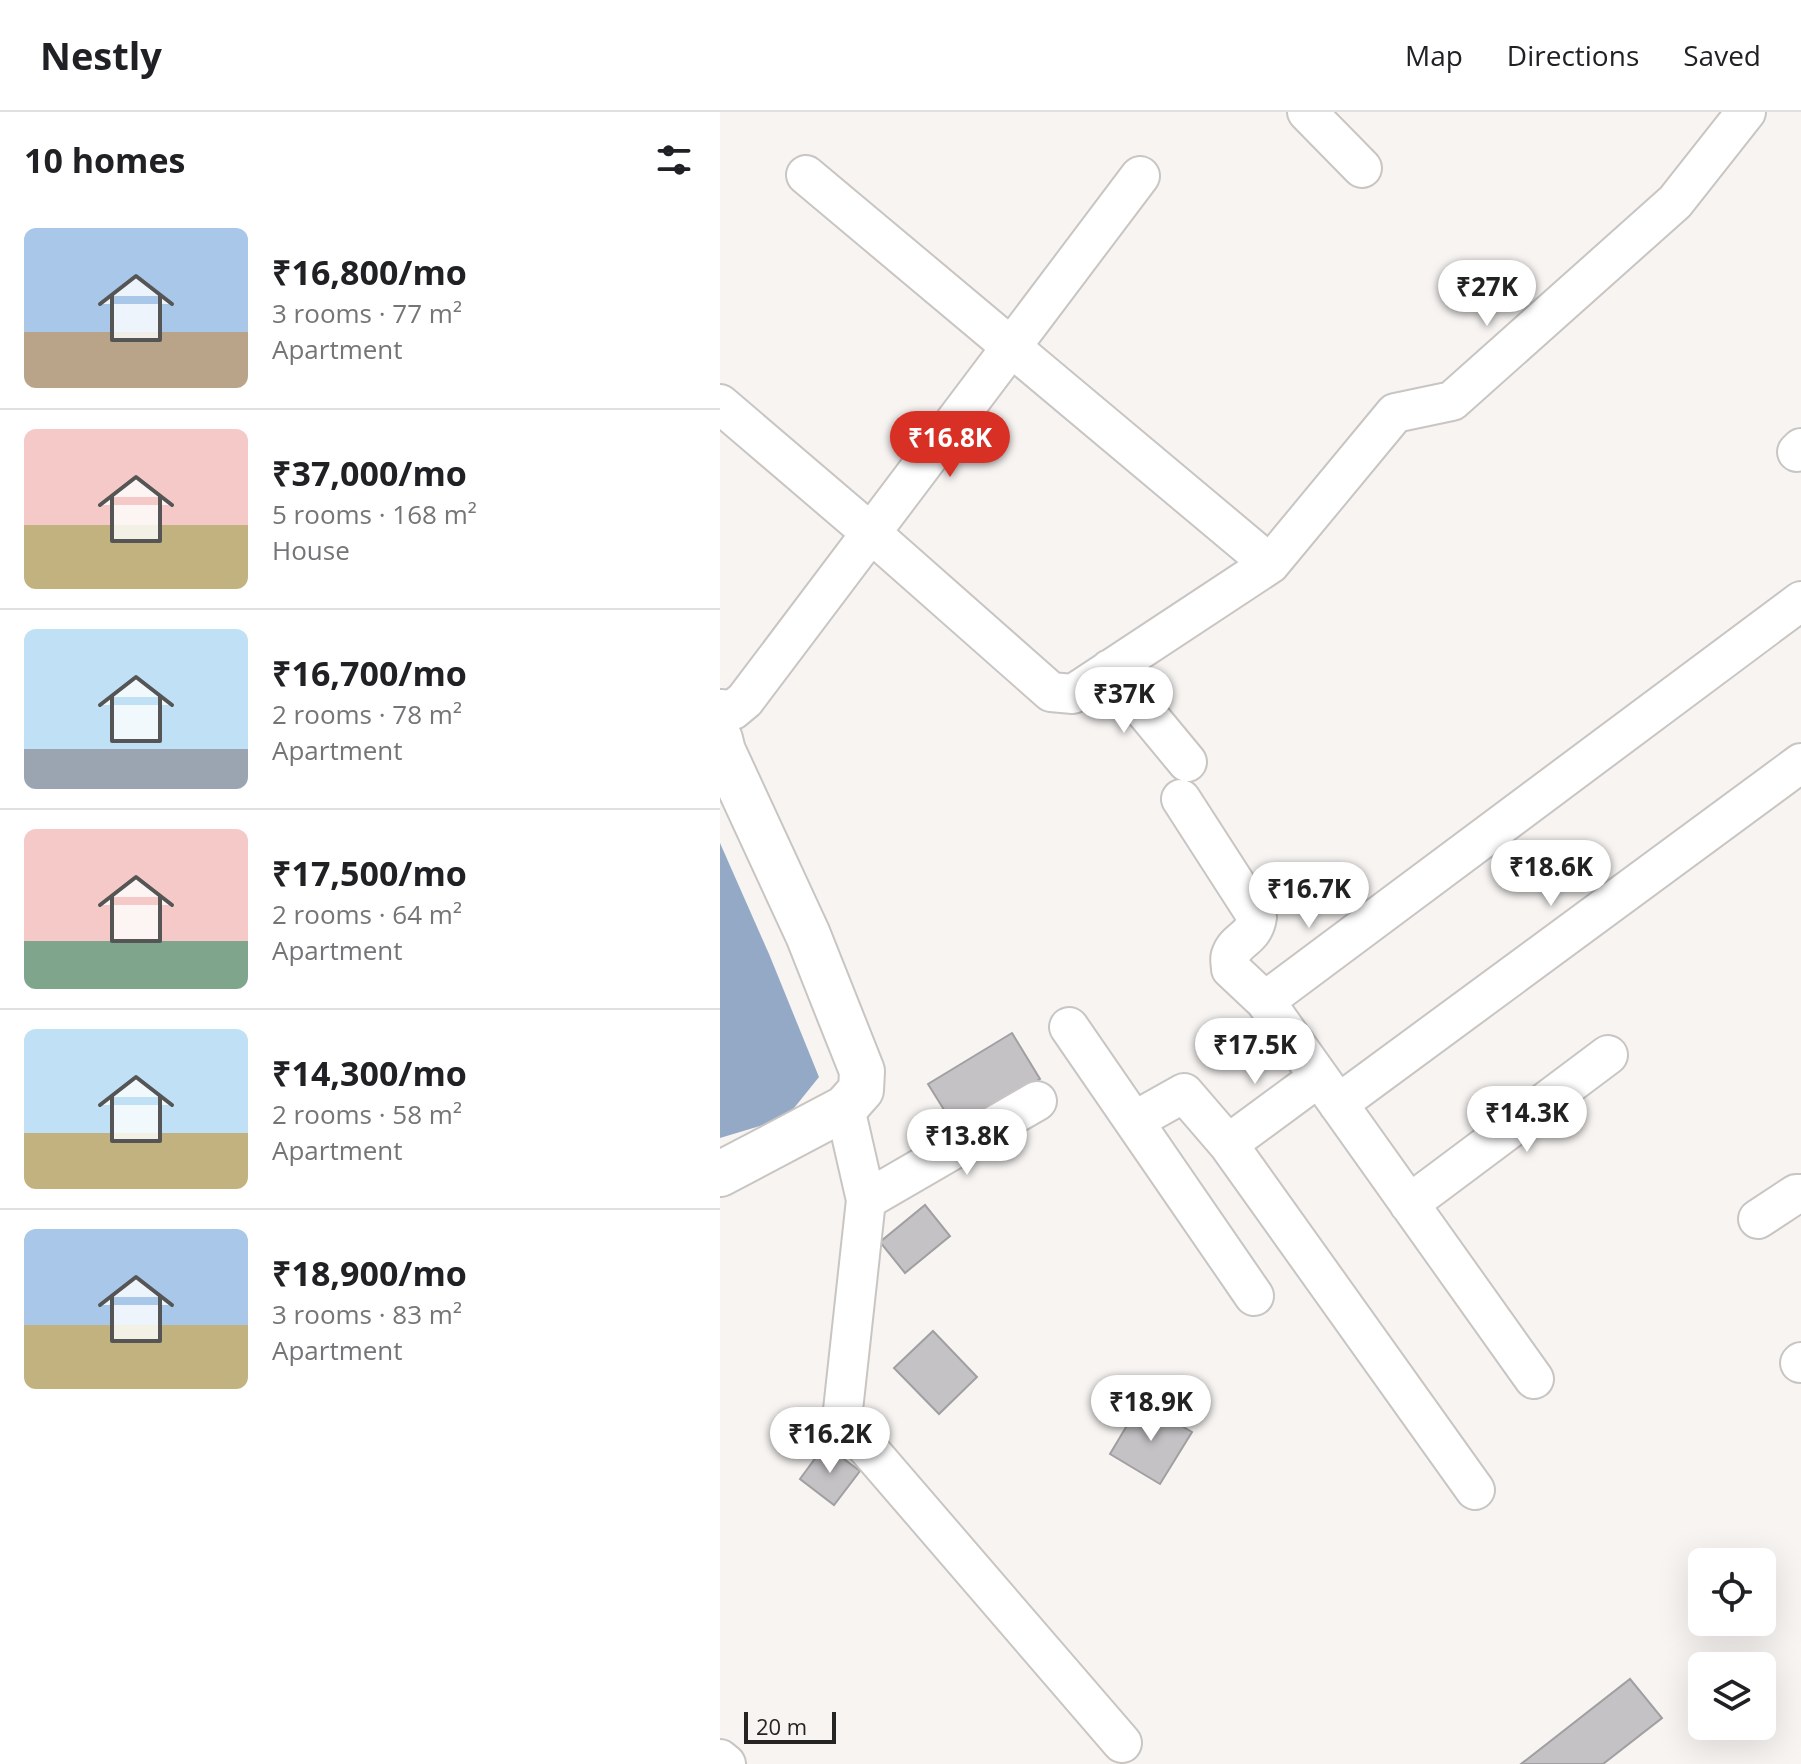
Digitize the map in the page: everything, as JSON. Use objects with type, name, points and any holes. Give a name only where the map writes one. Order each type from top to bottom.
[{"type":"street","points":[[1307,112],[1362,168]]},
{"type":"street","points":[[720,404],[1051,692],[1073,694],[1270,564],[1395,413],[1452,401],[1675,202],[1746,112]]},
{"type":"street","points":[[806,175],[1270,564]]},
{"type":"street","points":[[720,709],[733,710],[745,700],[1140,176]]},
{"type":"street","points":[[1265,1001],[1800,604]]},
{"type":"street","points":[[1110,669],[1187,762]]},
{"type":"street","points":[[720,739],[808,935],[862,1071],[861,1090],[845,1108],[720,1174]]},
{"type":"street","points":[[1228,1144],[1328,1090],[1801,763]]},
{"type":"street","points":[[1181,799],[1257,917],[1256,928],[1231,955],[1231,969],[1265,1001],[1534,1379]]},
{"type":"street","points":[[1069,1027],[1254,1296]]},
{"type":"street","points":[[1409,1204],[1608,1055]]},
{"type":"street","points":[[1134,1121],[1184,1093],[1228,1144],[1475,1490]]},
{"type":"street","points":[[866,1200],[1037,1101]]},
{"type":"street","points":[[845,1108],[866,1200],[843,1410],[847,1424],[1122,1743]]},
{"type":"street","points":[[1758,1219],[1796,1194],[1801,1194]]},
{"type":"street","points":[[720,1759],[726,1764]]},
{"type":"water","points":[[720,843],[819,1077],[786,1118],[720,1138]]},
{"type":"building","points":[[1012,1033],[1040,1079],[956,1129],[928,1084]]},
{"type":"building","points":[[925,1205],[950,1236],[905,1273],[880,1242]]},
{"type":"building","points":[[933,1331],[977,1377],[939,1414],[894,1368]]},
{"type":"building","points":[[1141,1402],[1192,1432],[1160,1484],[1110,1454]]},
{"type":"building","points":[[825,1445],[860,1471],[834,1505],[800,1479]]},
{"type":"building","points":[[1630,1679],[1662,1718],[1603,1764],[1521,1764]]}]
